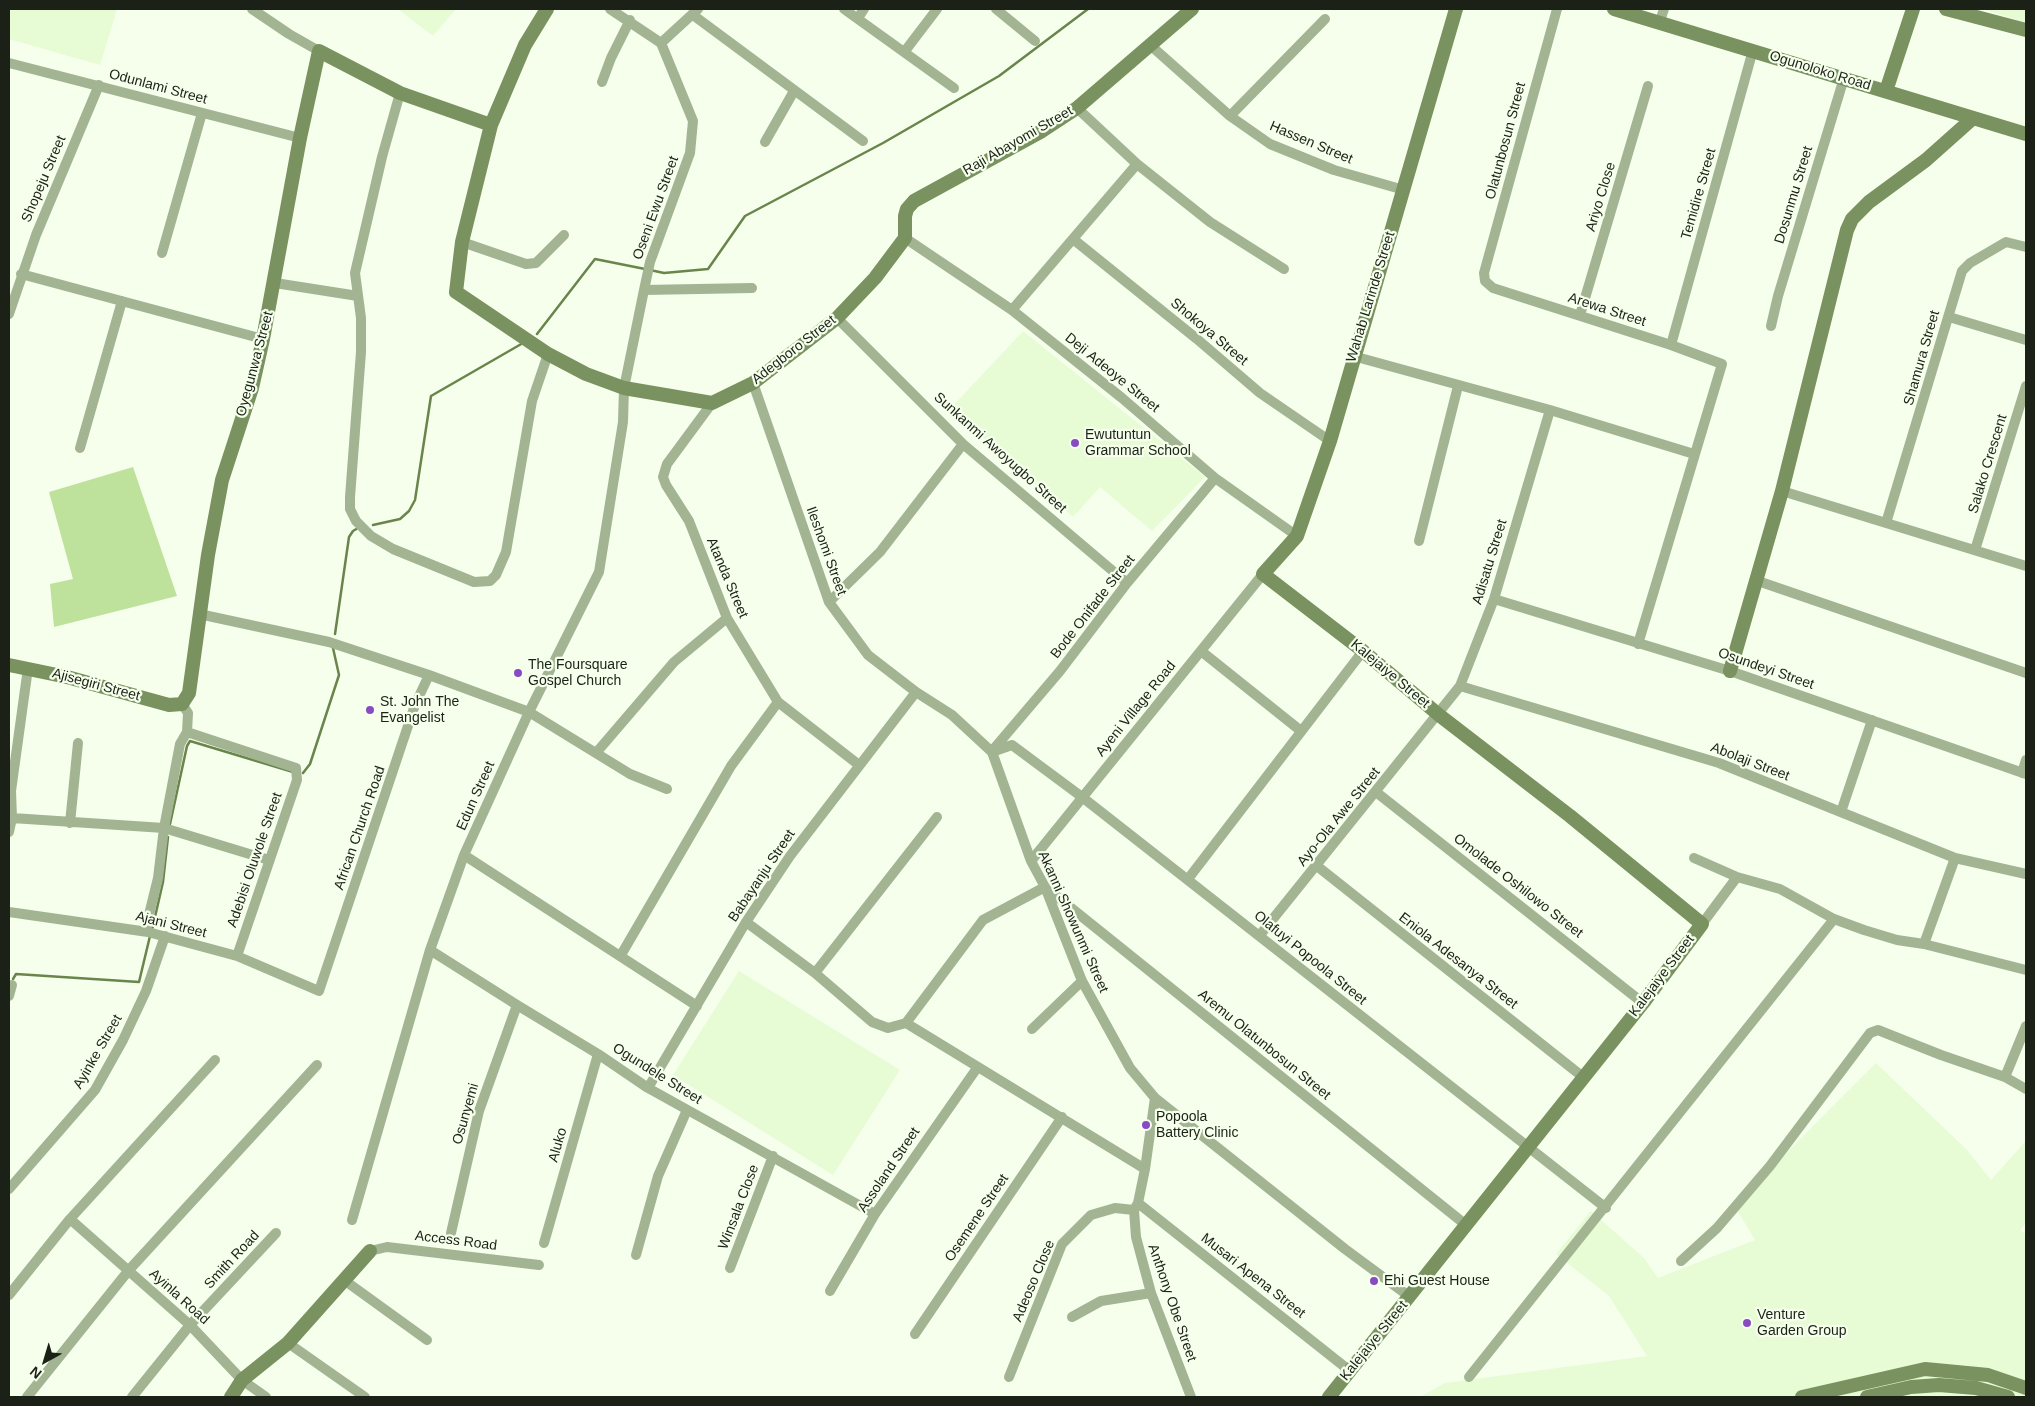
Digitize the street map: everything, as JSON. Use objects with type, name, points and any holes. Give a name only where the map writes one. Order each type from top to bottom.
[{"type":"street","points":[[252,9],[289,34],[400,93],[491,125]]},
{"type":"street","points":[[547,9],[525,45],[491,125],[462,242],[456,292],[548,354],[586,374],[624,388],[712,403]]},
{"type":"street","points":[[610,9],[630,20],[661,43],[695,12],[794,91],[863,141]]},
{"type":"street","points":[[844,9],[954,88]]},
{"type":"street","points":[[858,18],[864,9]]},
{"type":"street","points":[[905,52],[937,9]]},
{"type":"street","points":[[996,9],[1036,41]]},
{"type":"street","name":"Raji Abayomi Street","points":[[905,238],[905,216],[907,209],[914,201],[1042,131],[1077,108],[1149,44],[1192,9]]},
{"type":"street","name":"Wahab Larinde Street","points":[[1263,574],[1297,536],[1330,441],[1353,356],[1404,190],[1456,9]]},
{"type":"street","name":"Olatunbosun Street","points":[[1485,281],[1484,272],[1557,9]]},
{"type":"street","name":"Ogunoloko Road","points":[[1614,9],[1662,15],[1753,50],[1972,119],[2026,134]]},
{"type":"street","points":[[1886,91],[1913,9]]},
{"type":"street","points":[[1946,9],[2026,30]]},
{"type":"street","points":[[1230,116],[1325,19]]},
{"type":"street","points":[[602,82],[611,58],[630,20]]},
{"type":"street","name":"Oseni Ewu Street","points":[[624,388],[650,262],[690,153],[693,121],[661,43]]},
{"type":"street","name":"Hassen Street","points":[[1149,44],[1230,116],[1270,144],[1334,170],[1404,190]]},
{"type":"street","name":"Temidire Street","points":[[1671,345],[1753,50]]},
{"type":"street","name":"Oyegunwa Street","points":[[182,704],[189,693],[199,614],[222,480],[252,388],[264,339],[300,138],[319,51]]},
{"type":"street","name":"Odunlami Street","points":[[9,63],[300,138]]},
{"type":"street","name":"Dosunmu Street","points":[[1772,323],[1778,296],[1844,78]]},
{"type":"street","name":"Shopeju Street","points":[[9,314],[21,274],[99,85]]},
{"type":"street","name":"Ariyo Close","points":[[1580,315],[1648,86]]},
{"type":"street","points":[[765,142],[794,91]]},
{"type":"street","points":[[400,93],[382,157],[355,272],[361,318],[361,352],[350,509],[356,521],[370,536],[393,550],[474,582],[490,581],[496,576],[502,566],[516,501],[532,401],[548,354]]},
{"type":"street","points":[[1077,108],[1137,164],[1210,222],[1284,269]]},
{"type":"street","points":[[162,253],[202,113]]},
{"type":"street","points":[[1730,671],[1782,491],[1847,230],[1852,219],[1869,202],[1926,160],[1972,119]]},
{"type":"street","points":[[1012,310],[1137,164]]},
{"type":"street","points":[[462,242],[526,264],[536,264],[564,235]]},
{"type":"street","name":"Deji Adeoye Street","points":[[905,238],[1012,310],[1122,398],[1215,478],[1297,536]]},
{"type":"street","name":"Adegboro Street","points":[[712,403],[754,383],[837,318],[875,278],[905,238]]},
{"type":"street","name":"Shokoya Street","points":[[1073,239],[1197,339],[1260,393],[1330,441]]},
{"type":"street","name":"Shamura Street","points":[[1886,523],[1962,271],[1970,263],[2006,242],[2026,247]]},
{"type":"street","points":[[21,274],[264,339]]},
{"type":"street","name":"Arewa Street","points":[[1485,281],[1493,288],[1671,345],[1722,364],[1694,454]]},
{"type":"street","points":[[275,283],[358,296]]},
{"type":"street","points":[[644,290],[752,288]]},
{"type":"street","points":[[80,448],[122,302]]},
{"type":"street","points":[[1949,317],[2026,340]]},
{"type":"street","name":"Sunkanmi Awoyugbo Street","points":[[837,318],[963,444],[1127,583]]},
{"type":"street","points":[[1353,356],[1550,410],[1694,454],[1638,644]]},
{"type":"street","name":"Ileshomi Street","points":[[754,383],[829,602],[868,655],[916,692],[952,715],[992,752]]},
{"type":"street","points":[[1419,541],[1458,386]]},
{"type":"street","name":"Salako Crescent","points":[[1975,550],[2026,386]]},
{"type":"street","name":"Edun Street","points":[[352,1220],[430,950],[464,855],[529,712],[599,572],[623,422],[624,388]]},
{"type":"street","name":"Atanda Street","points":[[712,403],[667,464],[663,477],[689,520],[727,618],[778,702],[859,765]]},
{"type":"street","name":"Adisatu Street","points":[[1439,715],[1460,686],[1494,599],[1550,410]]},
{"type":"street","points":[[829,602],[880,552],[963,444]]},
{"type":"street","name":"Bode Onifade Street","points":[[992,752],[1060,671],[1127,583],[1215,478]]},
{"type":"street","points":[[1782,491],[2026,566]]},
{"type":"street","name":"Kalejaiye Street","points":[[1263,574],[1363,651],[1439,715],[1570,816],[1702,924],[1643,1003],[1329,1397]]},
{"type":"street","name":"Ayeni Village Road","points":[[1030,861],[1263,574]]},
{"type":"street","points":[[1755,580],[2026,673]]},
{"type":"street","name":"Osundeyi Street","points":[[1494,599],[1730,671],[2024,774]]},
{"type":"street","points":[[199,614],[329,642],[429,674],[529,712],[630,774],[667,789]]},
{"type":"street","points":[[596,753],[674,662],[727,618]]},
{"type":"street","points":[[1201,651],[1301,731]]},
{"type":"street","points":[[1188,879],[1363,651]]},
{"type":"street","name":"Ajisegiri Street","points":[[9,665],[28,668],[169,705],[182,704]]},
{"type":"street","points":[[9,832],[12,818],[11,791],[28,668]]},
{"type":"street","name":"African Church Road","points":[[319,991],[415,706],[429,674]]},
{"type":"street","name":"Abolaji Street","points":[[1460,686],[1719,763],[1954,858],[2026,874]]},
{"type":"street","name":"Babayanju Street","points":[[648,1088],[746,922],[790,856],[916,692]]},
{"type":"street","points":[[621,955],[731,766],[778,702]]},
{"type":"street","points":[[182,704],[188,713],[187,732]]},
{"type":"street","name":"Ayo-Ola Awe Street","points":[[1260,935],[1439,715]]},
{"type":"street","points":[[1841,812],[1872,720]]},
{"type":"street","name":"Adebisi Oluwole Street","points":[[187,732],[296,768],[297,780],[237,956]]},
{"type":"street","name":"Ayinke Street","points":[[9,1189],[95,1090],[142,999],[153,933],[164,828],[180,744],[187,732]]},
{"type":"street","points":[[70,823],[78,743]]},
{"type":"street","name":"Olafuyi Popoola Street","points":[[992,752],[1012,745],[1260,935],[1606,1208]]},
{"type":"street","name":"Akanni Showunmi Street","points":[[992,752],[1030,861],[1045,887],[1082,982],[1130,1068],[1155,1098],[1345,1249],[1410,1297]]},
{"type":"street","points":[[2024,774],[2026,760]]},
{"type":"street","name":"Omolade Oshilowo Street","points":[[1376,792],[1643,1003]]},
{"type":"street","points":[[815,973],[937,817]]},
{"type":"street","points":[[12,818],[164,828],[269,860]]},
{"type":"street","points":[[464,855],[698,1006]]},
{"type":"street","points":[[1694,858],[1737,877],[1780,889],[1834,918],[1897,940],[1924,944],[2026,970]]},
{"type":"street","points":[[1924,944],[1954,858]]},
{"type":"street","name":"Eniola Adesanya Street","points":[[1317,866],[1583,1077]]},
{"type":"street","points":[[1702,924],[1737,877]]},
{"type":"street","points":[[746,922],[815,973],[872,1022],[888,1028],[906,1023],[983,920],[1045,887]]},
{"type":"street","name":"Aremu Olatunbosun Street","points":[[1045,887],[1466,1225]]},
{"type":"street","name":"Ajani Street","points":[[9,912],[153,933],[237,956],[319,991]]},
{"type":"street","points":[[1469,1377],[1606,1208],[1834,918]]},
{"type":"street","name":"Ogundele Street","points":[[430,950],[598,1054],[648,1088],[875,1214]]},
{"type":"street","points":[[1032,1028],[1082,982]]},
{"type":"street","points":[[9,996],[12,985]]},
{"type":"street","name":"Osunyemi","points":[[451,1233],[480,1111],[517,1005]]},
{"type":"street","points":[[906,1023],[976,1068],[1062,1116],[1145,1169]]},
{"type":"street","points":[[2005,1077],[2026,1026]]},
{"type":"street","points":[[1682,1261],[1717,1228],[1770,1166],[1870,1033],[1878,1030],[1941,1055],[2005,1077],[2026,1089]]},
{"type":"street","name":"Aluko","points":[[544,1243],[598,1054]]},
{"type":"street","points":[[9,1295],[70,1219],[215,1060]]},
{"type":"street","points":[[27,1397],[129,1270],[317,1065]]},
{"type":"street","name":"Assoland Street","points":[[830,1291],[875,1214],[976,1068]]},
{"type":"street","name":"Anthony Obe Street","points":[[1155,1098],[1145,1169],[1136,1206],[1136,1236],[1152,1293],[1191,1397]]},
{"type":"street","points":[[636,1255],[658,1176],[687,1110]]},
{"type":"street","name":"Osemene Street","points":[[915,1334],[1062,1116]]},
{"type":"street","name":"Winsala Close","points":[[730,1268],[773,1156]]},
{"type":"street","name":"Musari Apena Street","points":[[1136,1206],[1350,1371]]},
{"type":"street","name":"Adeoso Close","points":[[1009,1377],[1062,1244],[1091,1216],[1115,1208],[1136,1206]]},
{"type":"street","name":"Ayinla Road","points":[[70,1219],[190,1325],[242,1380],[266,1397]]},
{"type":"street","name":"Smith Road","points":[[132,1397],[190,1325],[276,1233]]},
{"type":"street","name":"Access Road","points":[[370,1251],[387,1247],[539,1265]]},
{"type":"street","points":[[231,1397],[242,1380],[288,1344],[370,1251]]},
{"type":"street","points":[[344,1280],[427,1340]]},
{"type":"street","points":[[1072,1317],[1102,1301],[1152,1293]]},
{"type":"street","points":[[288,1344],[365,1397]]},
{"type":"street","points":[[1802,1397],[1924,1369],[1988,1375],[2026,1388]]},
{"type":"street","points":[[1867,1397],[1911,1387],[1939,1385],[1976,1388],[2008,1397]]},
{"type":"shaded area","points":[[9,9],[117,9],[100,65],[9,39]]},
{"type":"shaded area","points":[[398,9],[456,9],[433,36]]},
{"type":"shaded area","points":[[1983,9],[2026,9],[2026,23]]},
{"type":"shaded area","name":"Ewutuntun Grammar School","points":[[1023,331],[1205,477],[1152,531],[1100,487],[1073,517],[950,409]]},
{"type":"shaded area","points":[[739,971],[900,1070],[833,1175],[673,1075]]},
{"type":"shaded area","points":[[1876,1063],[1966,1149],[1991,1180],[2026,1141],[2026,1223],[2020,1230],[2026,1234],[2026,1397],[1420,1397],[1445,1383],[1647,1356],[1609,1296],[1556,1254],[1591,1211],[1644,1258],[1658,1278],[1755,1240],[1734,1205]]},
{"type":"green space","points":[[133,467],[177,596],[54,627],[50,584],[73,579],[49,492]]},
{"type":"waterway","points":[[650,270],[664,273],[708,269],[745,216],[883,143],[999,76],[1088,9]]},
{"type":"waterway","points":[[537,334],[595,259],[645,269]]},
{"type":"waterway","points":[[373,525],[400,519],[409,511],[415,500],[431,396],[523,343]]},
{"type":"waterway","points":[[335,634],[349,537],[358,528]]},
{"type":"waterway","points":[[303,773],[310,764],[339,675],[333,648]]},
{"type":"waterway","points":[[170,824],[187,746],[190,741],[293,772]]},
{"type":"waterway","points":[[152,930],[163,882],[168,837]]},
{"type":"waterway","points":[[13,979],[16,974],[139,982],[150,936]]},
{"type":"place","name":"Ewutuntun Grammar School","points":[[1075,443]]},
{"type":"place","name":"The Foursquare Gospel Church","points":[[518,673]]},
{"type":"place","name":"St. John The Evangelist","points":[[370,710]]},
{"type":"place","name":"Popoola Battery Clinic","points":[[1146,1125]]},
{"type":"place","name":"Ehi Guest House","points":[[1374,1281]]},
{"type":"place","name":"Venture Garden Group","points":[[1747,1323]]}]
